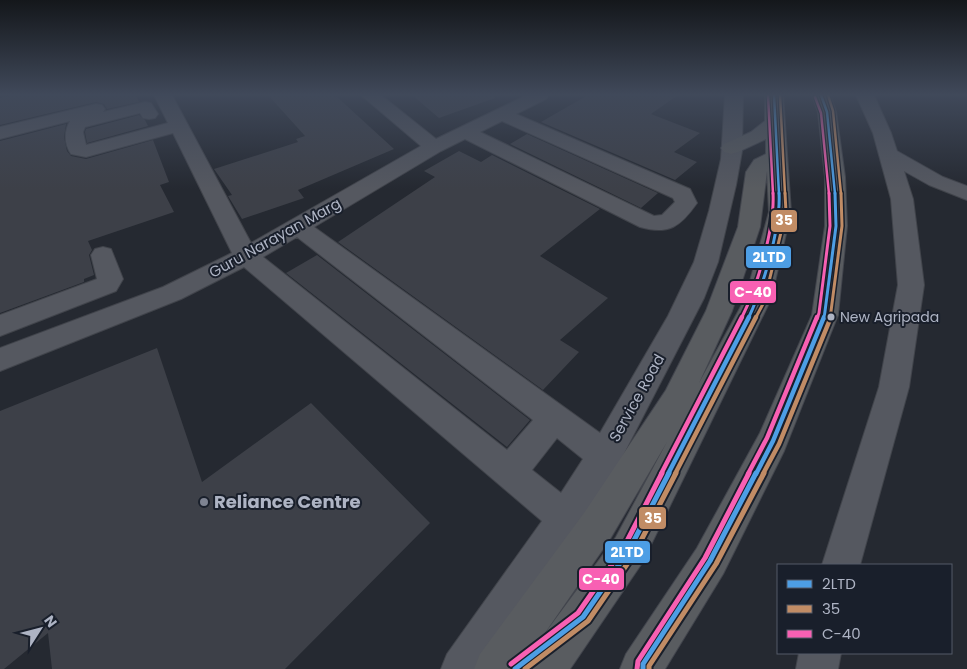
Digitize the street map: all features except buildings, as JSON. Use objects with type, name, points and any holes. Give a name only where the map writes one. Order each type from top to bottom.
[{"type":"highway","points":[[731,148],[758,136],[764,126]]},
{"type":"highway","points":[[495,669],[597,526],[678,399],[719,311],[749,227],[766,165],[771,126]]},
{"type":"highway","points":[[642,667],[710,561],[773,441],[825,315],[836,226],[835,177],[829,126]]},
{"type":"highway","points":[[544,669],[583,618],[629,550],[758,300],[780,212],[766,165]]},
{"type":"highway","points":[[515,669],[583,618]]},
{"type":"street","points":[[0,133],[36,126]]},
{"type":"street","points":[[76,126],[74,132],[80,152],[177,126]]},
{"type":"street","points":[[178,126],[246,256],[565,518]]},
{"type":"street","points":[[408,126],[434,147]]},
{"type":"street","name":"Guru Narayan Marg","points":[[0,360],[172,293],[246,256],[434,147],[478,126]]},
{"type":"street","points":[[466,132],[648,222],[661,225],[669,222],[686,203],[682,194],[530,126]]},
{"type":"street","points":[[496,147],[530,126]]},
{"type":"street","name":"Service Road","points":[[462,669],[605,456],[656,366],[685,309],[705,263],[723,198],[731,148],[732,126]]},
{"type":"street","points":[[841,564],[894,387],[912,285],[902,199],[879,126]]},
{"type":"street","points":[[888,154],[936,181],[967,194]]},
{"type":"street","points":[[298,226],[605,456]]},
{"type":"street","points":[[0,326],[107,285],[110,279],[103,255]]},
{"type":"street","points":[[34,313],[42,344]]},
{"type":"street","points":[[509,473],[554,418]]},
{"type":"street","points":[[817,669],[820,654]]},
{"type":"transit line","name":"C-40","points":[[511,664],[578,613],[624,547],[752,297],[774,211],[770,126]]},
{"type":"transit line","name":"2LTD","points":[[515,669],[583,617],[629,550],[758,299],[780,212],[776,126]]},
{"type":"transit line","name":"35","points":[[525,669],[588,621],[634,554],[764,302],[786,212],[782,126]]},
{"type":"transit line","name":"C-40","points":[[637,669],[638,661],[705,558],[767,438],[819,313],[830,226],[829,177],[823,126]]},
{"type":"transit line","name":"2LTD","points":[[643,669],[643,664],[710,561],[773,441],[825,315],[836,226],[835,177],[829,126]]},
{"type":"transit line","name":"35","points":[[649,669],[649,666],[716,564],[779,444],[831,317],[842,226],[841,176],[835,126]]},
{"type":"place","name":"New Agripada","points":[[831,317]]},
{"type":"place","name":"Reliance Centre","points":[[204,502]]}]
